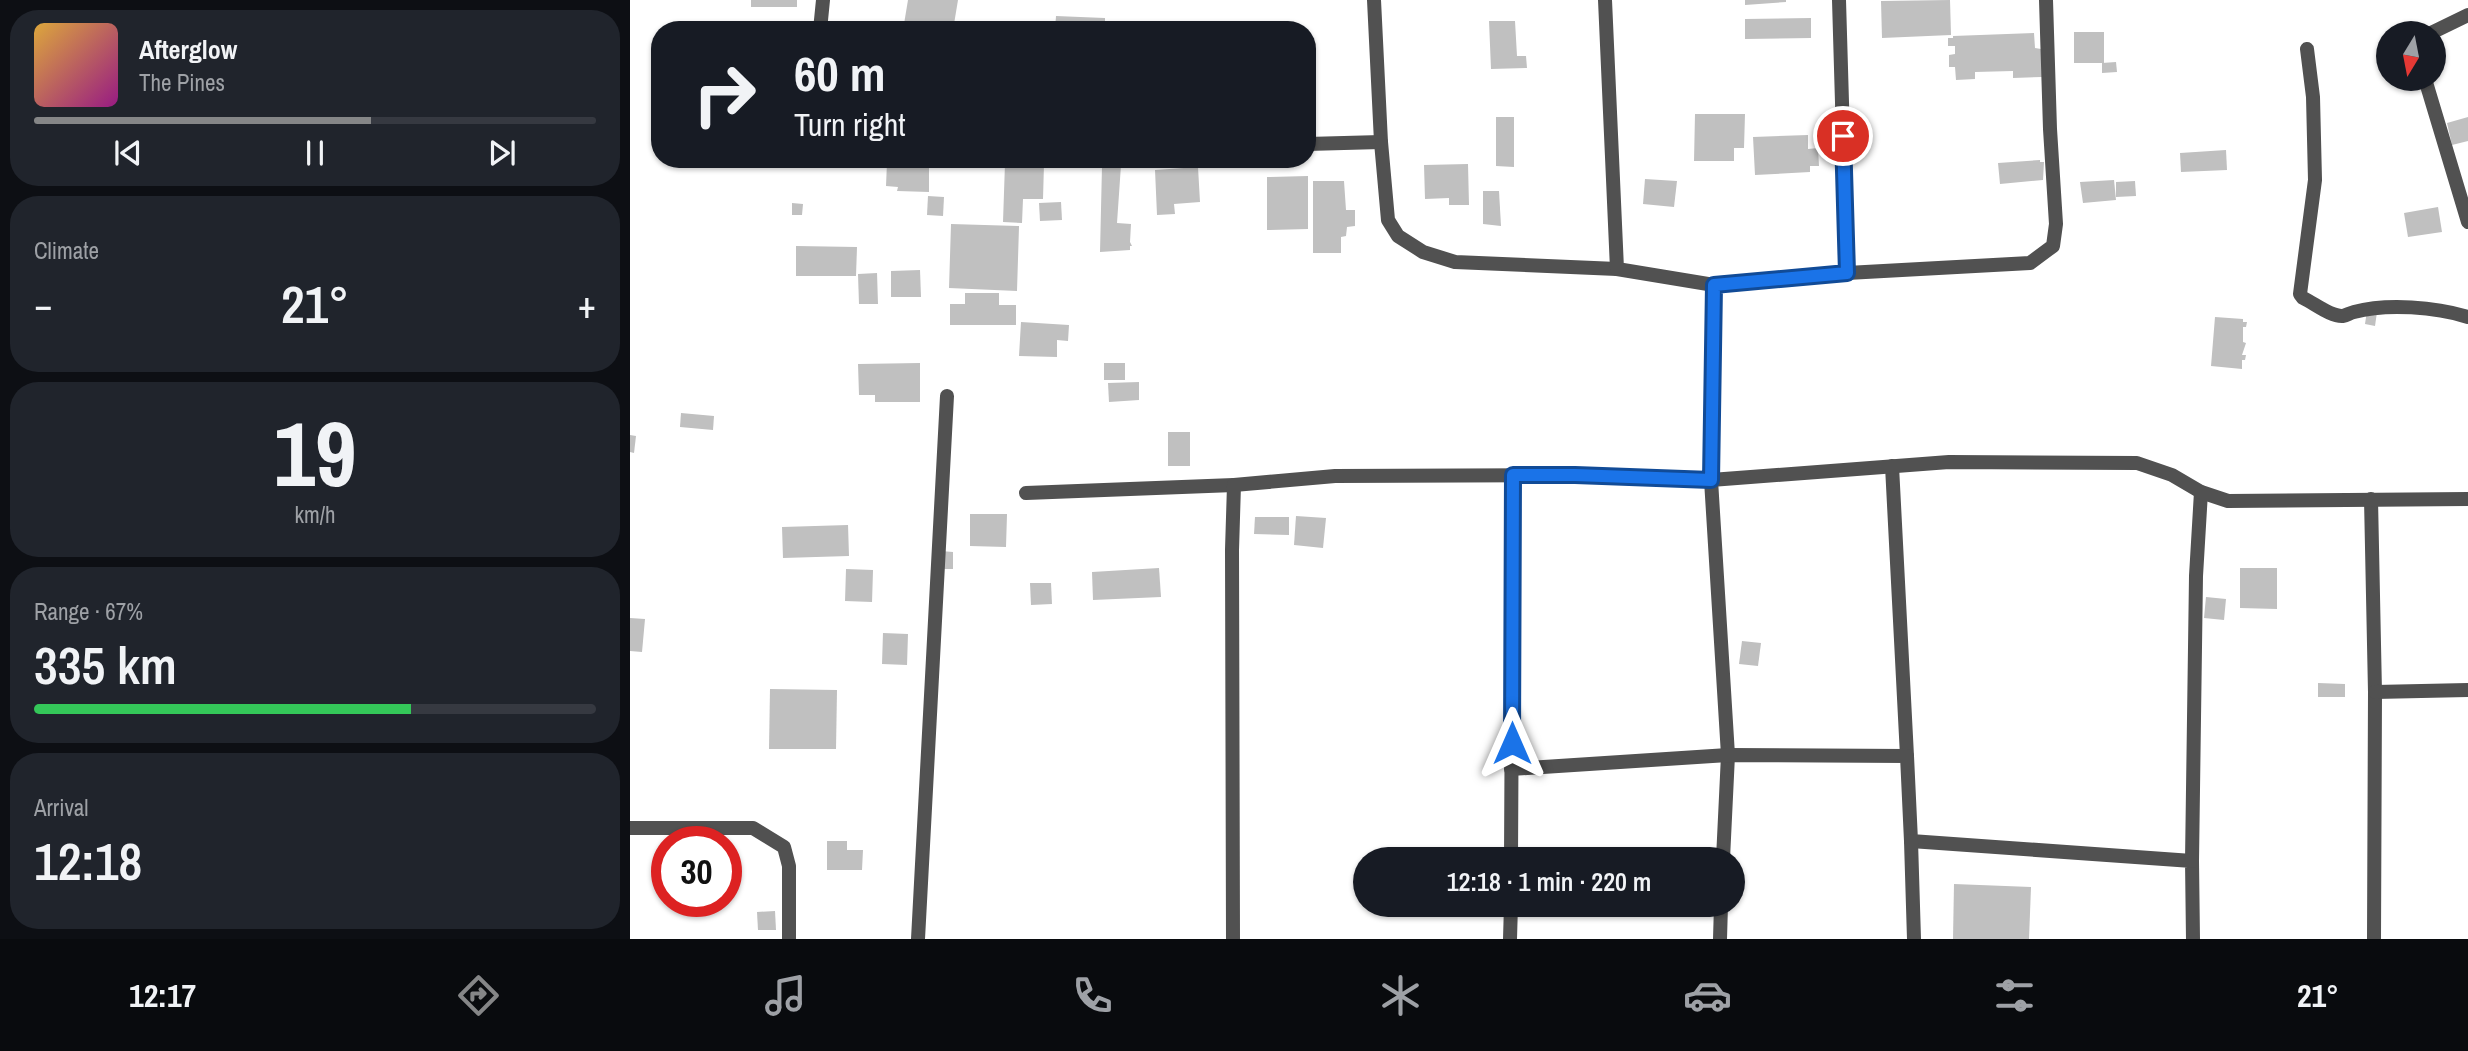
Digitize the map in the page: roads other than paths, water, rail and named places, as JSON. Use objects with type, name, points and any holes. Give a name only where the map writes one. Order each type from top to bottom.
[{"type":"street","points":[[821,21],[822,0]]},
{"type":"street","points":[[1374,0],[1388,220],[1398,236],[1423,252],[1455,262],[1617,270],[1714,285],[1847,273],[2030,263],[2053,247],[2056,224],[2046,0]]},
{"type":"street","points":[[1605,0],[1617,270]]},
{"type":"street","points":[[1839,0],[1847,273]]},
{"type":"street","points":[[2446,26],[2468,15]]},
{"type":"street","points":[[2307,49],[2313,97],[2315,180],[2300,293],[2303,298],[2344,316],[2354,312],[2421,307],[2468,317]]},
{"type":"street","points":[[2429,91],[2468,222]]},
{"type":"street","points":[[1316,144],[1381,142]]},
{"type":"street","points":[[1714,285],[1711,480],[1728,755],[1724,847]]},
{"type":"street","points":[[918,939],[947,396]]},
{"type":"street","points":[[1026,492],[1234,485],[1335,476],[1575,475],[1711,480],[1949,462],[2137,463],[2172,475],[2201,492],[2228,501],[2468,499]]},
{"type":"street","points":[[1892,467],[1914,939]]},
{"type":"street","points":[[1511,847],[1513,475]]},
{"type":"street","points":[[1233,939],[1234,485]]},
{"type":"street","points":[[2193,939],[2196,576],[2201,492]]},
{"type":"street","points":[[2371,499],[2375,692],[2374,939]]},
{"type":"street","points":[[2375,692],[2468,690]]},
{"type":"street","points":[[1511,769],[1728,755],[1907,756]]},
{"type":"street","points":[[630,828],[753,828],[784,847],[789,866],[789,939]]},
{"type":"street","points":[[1910,841],[2192,861]]},
{"type":"street","points":[[1510,939],[1511,917]]},
{"type":"street","points":[[1720,939],[1721,917]]}]
